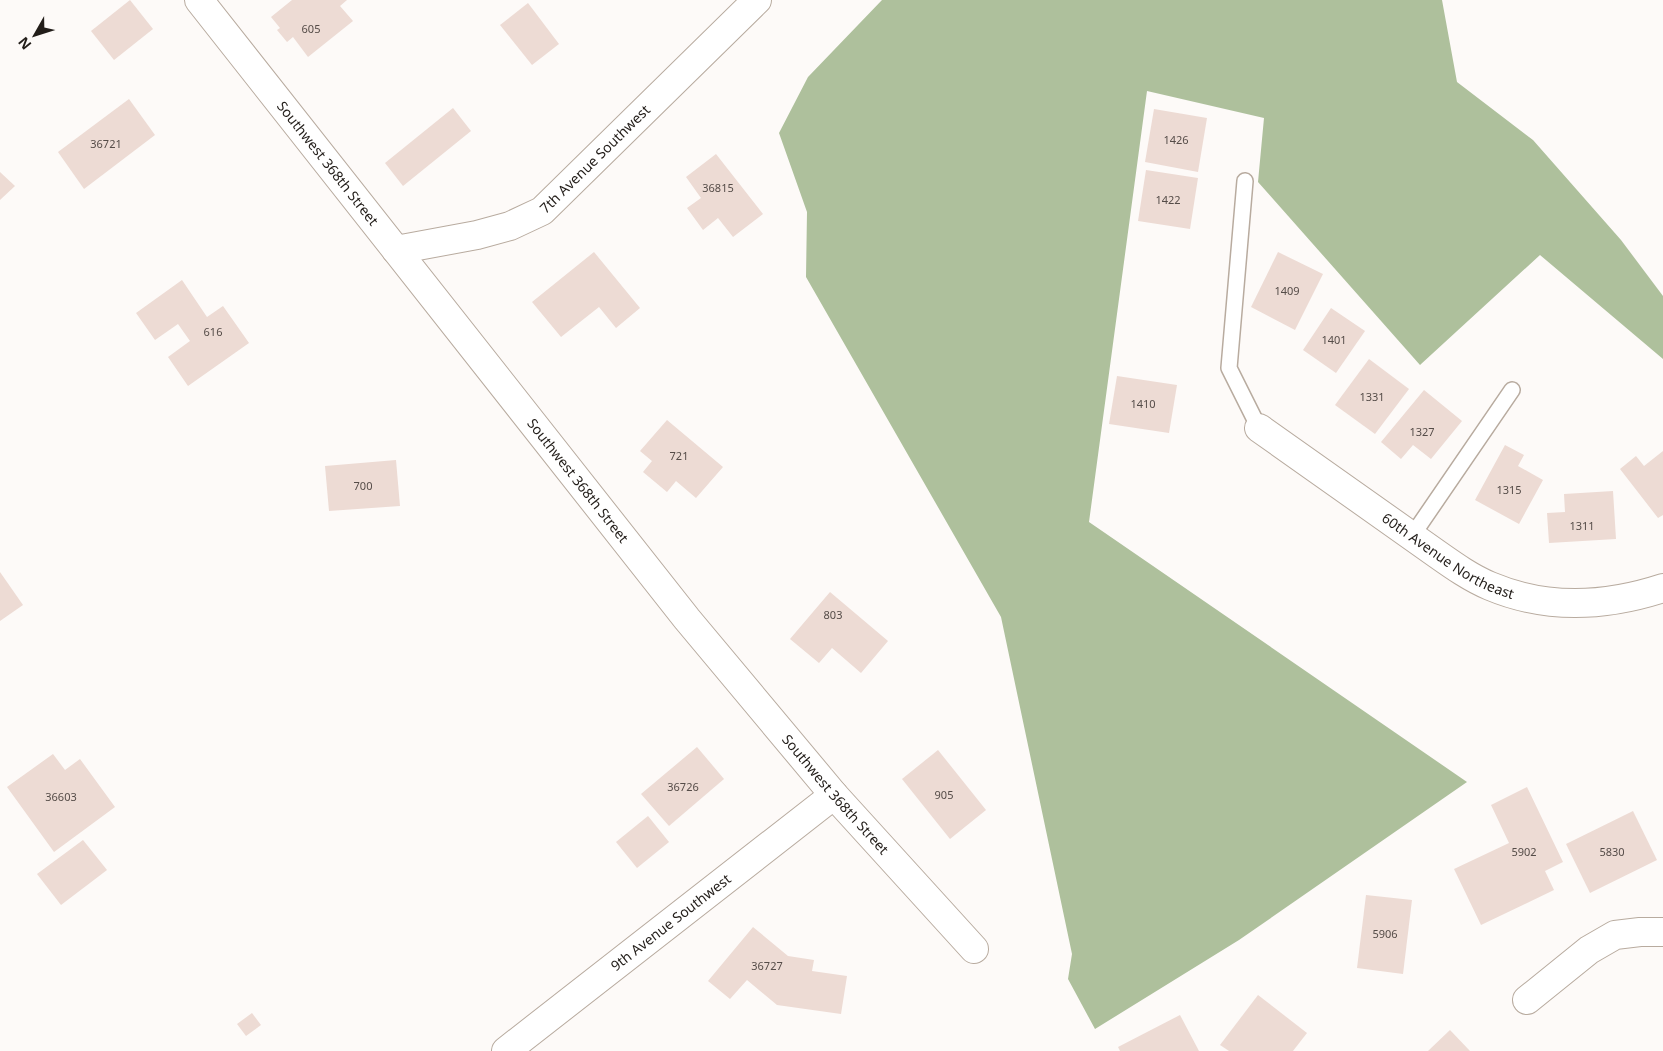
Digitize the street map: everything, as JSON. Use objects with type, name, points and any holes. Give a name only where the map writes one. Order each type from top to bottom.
[{"type":"street","name":"Southwest 368th Street","points":[[199,0],[687,620],[834,795],[974,949]]},
{"type":"street","name":"7th Avenue Southwest","points":[[396,250],[477,236],[510,226],[542,211],[757,0]]},
{"type":"street","name":"60th Avenue Northeast","points":[[1259,428],[1463,572],[1490,586],[1520,596],[1550,602],[1581,604],[1610,602],[1663,588]]},
{"type":"street","name":"9th Avenue Southwest","points":[[506,1051],[834,795]]},
{"type":"street","points":[[1526,1000],[1589,950],[1615,935],[1663,932]]},
{"type":"lane","points":[[1245,181],[1229,368],[1259,428]]},
{"type":"lane","points":[[1412,536],[1512,390]]},
{"type":"green space","points":[[882,0],[1442,0],[1457,82],[1533,140],[1621,240],[1663,296],[1663,359],[1540,255],[1420,365],[1258,182],[1264,118],[1147,91],[1089,522],[1467,782],[1239,940],[1095,1029],[1068,979],[1072,954],[1001,617],[806,277],[807,212],[779,133],[808,77]]},
{"type":"building","points":[[130,0],[153,29],[114,60],[91,31]]},
{"type":"building","points":[[292,0],[347,0],[340,6],[353,21],[308,57],[293,37],[287,42],[277,30],[280,28],[271,17]]},
{"type":"building","points":[[528,3],[559,44],[532,65],[500,25]]},
{"type":"building","points":[[129,99],[155,135],[84,189],[58,152]]},
{"type":"building","points":[[453,108],[471,131],[403,186],[385,163]]},
{"type":"building","points":[[1154,109],[1207,118],[1198,172],[1145,162]]},
{"type":"building","points":[[716,154],[763,214],[733,237],[718,218],[703,230],[687,208],[701,198],[686,177]]},
{"type":"building","points":[[1146,170],[1198,178],[1190,229],[1138,221]]},
{"type":"building","points":[[0,172],[15,186],[0,200]]},
{"type":"building","points":[[594,252],[640,308],[616,328],[599,307],[561,337],[532,302]]},
{"type":"building","points":[[1278,252],[1323,274],[1295,330],[1251,307]]},
{"type":"building","points":[[182,280],[207,317],[223,306],[249,343],[188,386],[168,357],[190,341],[178,324],[155,340],[136,313]]},
{"type":"building","points":[[1331,308],[1365,331],[1336,373],[1303,350]]},
{"type":"building","points":[[1369,359],[1409,389],[1375,434],[1335,405]]},
{"type":"building","points":[[1117,376],[1177,385],[1169,433],[1109,424]]},
{"type":"building","points":[[1424,390],[1462,421],[1431,459],[1413,445],[1401,459],[1381,442]]},
{"type":"building","points":[[667,420],[723,467],[696,498],[676,481],[667,492],[643,472],[652,461],[640,451]]},
{"type":"building","points":[[1505,445],[1524,455],[1518,466],[1543,480],[1519,524],[1475,500]]},
{"type":"building","points":[[1663,451],[1663,515],[1658,518],[1620,469],[1636,456],[1644,466]]},
{"type":"building","points":[[396,460],[400,506],[329,511],[325,466]]},
{"type":"building","points":[[1613,491],[1616,539],[1549,543],[1547,513],[1565,512],[1564,494]]},
{"type":"building","points":[[0,572],[23,605],[0,621]]},
{"type":"building","points":[[830,592],[888,641],[861,673],[832,648],[819,663],[790,639]]},
{"type":"building","points":[[697,747],[724,779],[669,826],[641,794]]},
{"type":"building","points":[[938,750],[986,810],[950,839],[902,779]]},
{"type":"building","points":[[53,754],[65,770],[80,759],[115,807],[54,852],[7,787]]},
{"type":"building","points":[[1527,787],[1563,862],[1545,871],[1554,890],[1481,925],[1454,869],[1509,843],[1491,805]]},
{"type":"building","points":[[1633,811],[1657,860],[1590,893],[1566,844]]},
{"type":"building","points":[[648,816],[669,842],[637,868],[616,842]]},
{"type":"building","points":[[83,840],[107,870],[61,905],[37,874]]},
{"type":"building","points":[[1366,895],[1412,900],[1403,974],[1357,968]]},
{"type":"building","points":[[753,927],[788,956],[814,960],[812,971],[847,976],[841,1014],[777,1005],[747,980],[730,999],[708,981]]},
{"type":"building","points":[[1258,995],[1307,1033],[1293,1051],[1229,1051],[1220,1045]]},
{"type":"building","points":[[252,1013],[261,1025],[246,1036],[237,1024]]},
{"type":"building","points":[[1180,1015],[1199,1051],[1120,1051],[1118,1047]]},
{"type":"building","points":[[1450,1030],[1470,1051],[1428,1051]]}]
